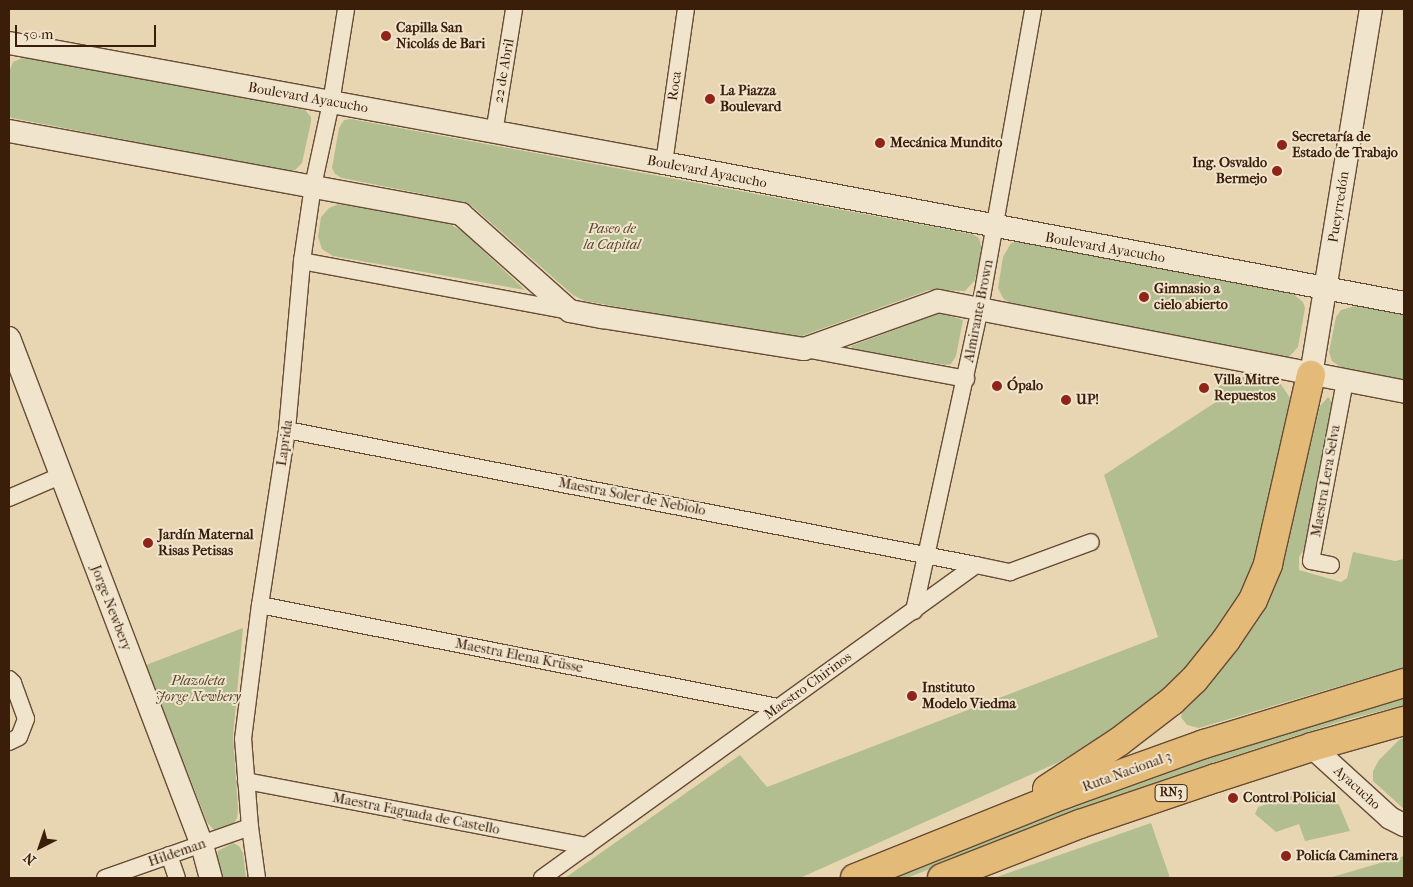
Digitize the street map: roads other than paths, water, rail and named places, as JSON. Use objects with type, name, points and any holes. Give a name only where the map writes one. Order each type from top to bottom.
[{"type":"highway","points":[[993,823],[1074,772],[1172,701],[1194,680],[1226,640],[1253,600],[1268,564],[1311,375]]},
{"type":"highway","name":"Ruta Nacional 3","points":[[855,878],[993,823],[1204,744],[1404,683]]},
{"type":"highway","name":"RN3","points":[[942,878],[1080,824],[1312,747],[1404,721]]},
{"type":"main road","name":"Pueyrredón","points":[[1311,375],[1371,9]]},
{"type":"main road","name":"Boulevard Ayacucho","points":[[9,43],[664,163],[1404,303]]},
{"type":"main road","points":[[9,131],[461,214],[570,311],[804,349],[938,301],[1404,392]]},
{"type":"main road","name":"Jorge Newbery","points":[[9,338],[202,845],[211,878]]},
{"type":"main road","name":"Ayacucho","points":[[1312,747],[1390,818],[1404,826]]},
{"type":"street","name":"Laprida","points":[[257,878],[250,827],[244,739],[260,605],[287,430],[302,261],[314,186],[332,103],[346,9]]},
{"type":"street","name":"22 de Abril","points":[[494,133],[514,9]]},
{"type":"street","name":"Roca","points":[[664,163],[686,9]]},
{"type":"street","name":"Almirante Brown","points":[[914,611],[966,379],[996,227],[1033,9]]},
{"type":"street","points":[[302,261],[570,311]]},
{"type":"street","points":[[804,349],[966,379]]},
{"type":"street","name":"Maestra Lera Selva","points":[[1331,566],[1312,561],[1344,381]]},
{"type":"street","name":"Maestra Soler de Nebiolo","points":[[287,430],[976,565]]},
{"type":"street","points":[[9,498],[60,476]]},
{"type":"street","points":[[976,565],[1010,572],[1091,542]]},
{"type":"street","name":"Maestro Chirinos","points":[[542,878],[976,565]]},
{"type":"street","name":"Maestra Elena Krüsse","points":[[260,605],[778,707]]},
{"type":"street","points":[[9,679],[13,683],[26,720],[19,737],[9,742]]},
{"type":"street","name":"Maestra Faguada de Castello","points":[[246,781],[587,846]]},
{"type":"street","name":"Hildeman","points":[[105,878],[250,827]]},
{"type":"street","points":[[169,855],[177,878]]},
{"type":"place","name":"Capilla San Nicolás de Bari","points":[[386,36]]},
{"type":"place","name":"La Piazza Boulevard","points":[[710,99]]},
{"type":"place","name":"Mecánica Mundito","points":[[880,143]]},
{"type":"place","name":"Secretaría de Estado de Trabajo","points":[[1282,145]]},
{"type":"place","name":"Ing. Osvaldo Bermejo","points":[[1277,171]]},
{"type":"place","name":"Gimnasio a cielo abierto","points":[[1144,297]]},
{"type":"place","name":"Ópalo","points":[[997,386]]},
{"type":"place","name":"Villa Mitre Repuestos","points":[[1204,388]]},
{"type":"place","name":"UP!","points":[[1066,400]]},
{"type":"place","name":"Jardín Maternal Risas Petisas","points":[[148,543]]},
{"type":"place","name":"Instituto Modelo Viedma","points":[[912,696]]},
{"type":"place","name":"Control Policial","points":[[1233,798]]},
{"type":"place","name":"Policía Caminera","points":[[1286,856]]},
{"type":"park label","name":"Paseo de la Capital","points":[[612,237]]},
{"type":"park label","name":"Plazoleta Jorge Newbery","points":[[198,690]]}]
